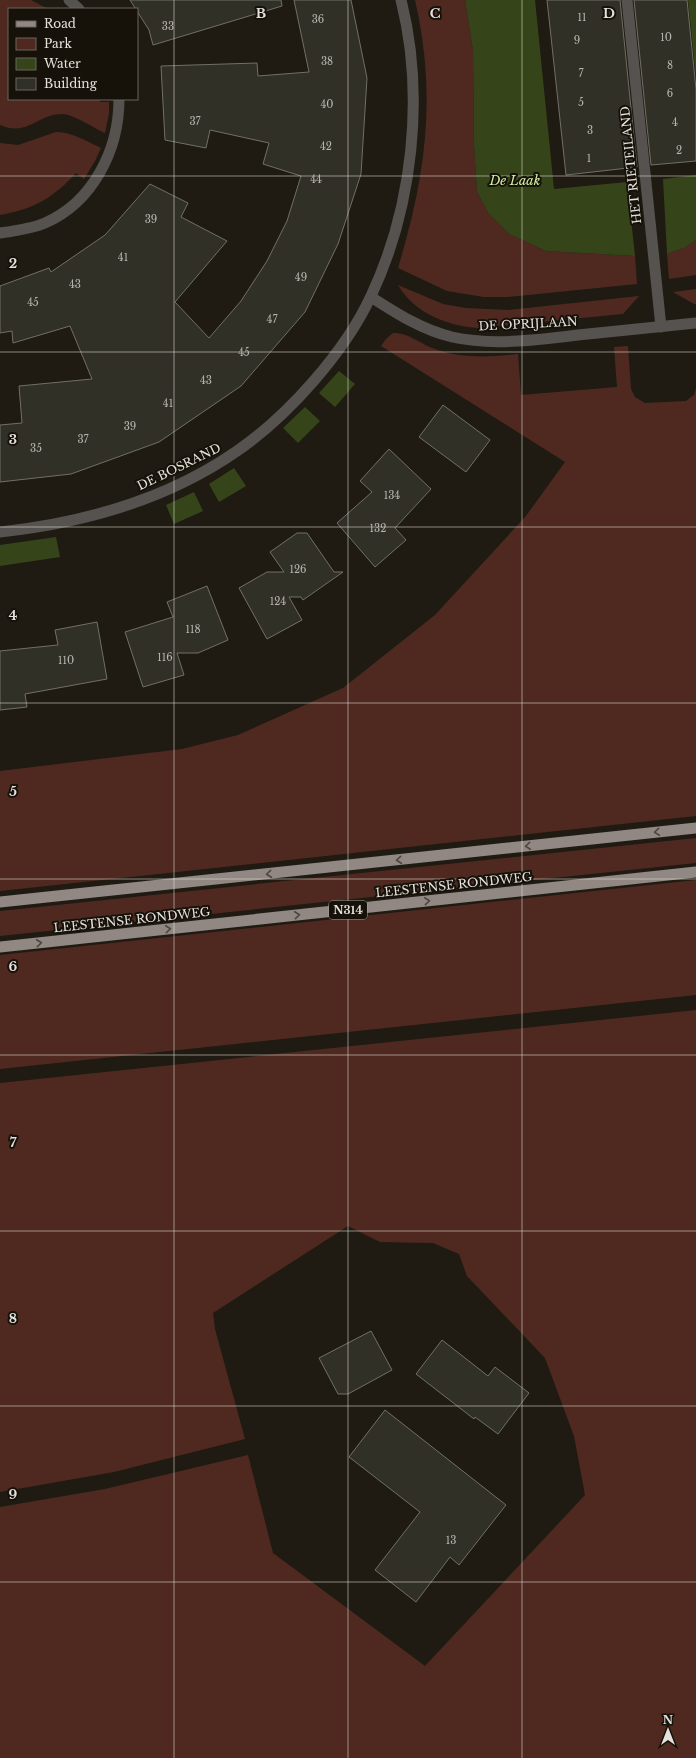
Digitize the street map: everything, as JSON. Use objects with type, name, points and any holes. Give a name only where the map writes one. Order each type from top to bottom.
[{"type":"main road","points":[[0,902],[696,828]]},
{"type":"main road","name":"LEESTENSE RONDWEG","points":[[0,947],[696,872]]},
{"type":"street","points":[[69,0],[78,8]]},
{"type":"street","name":"DE BOSRAND","points":[[0,532],[63,523],[116,509],[166,490],[214,466],[237,452],[266,428],[313,381],[346,338],[371,297],[388,251],[404,191],[413,122],[414,84],[412,50],[401,0]]},
{"type":"street","name":"HET RIETEILAND","points":[[627,0],[661,327]]},
{"type":"street","points":[[0,233],[29,228],[45,223],[58,216],[87,191],[98,177],[113,145],[118,127],[119,100]]},
{"type":"street","name":"DE OPRIJLAAN","points":[[371,297],[398,314],[434,332],[452,337],[480,341],[556,338],[696,322]]},
{"type":"green space","points":[[0,0],[31,0],[46,8],[8,8],[8,100],[99,100],[100,102],[109,102],[109,113],[105,133],[78,119],[62,114],[46,117],[25,127],[9,128],[0,125]]},
{"type":"green space","points":[[415,0],[465,0],[473,51],[474,145],[477,192],[489,214],[509,234],[546,251],[635,256],[637,284],[507,297],[484,297],[447,291],[398,268],[416,200],[425,135],[427,102],[426,69],[422,35]]},
{"type":"green space","points":[[56,132],[73,135],[101,148],[84,179],[76,173],[68,182],[51,196],[33,206],[0,215],[0,143],[18,145]]},
{"type":"green space","points":[[696,240],[696,275],[669,279],[667,254],[684,248]]},
{"type":"green space","points":[[398,285],[443,304],[466,308],[508,310],[639,296],[623,314],[478,328],[455,324],[433,316],[413,303]]},
{"type":"green space","points":[[696,289],[696,304],[673,292]]},
{"type":"green space","points":[[393,333],[405,335],[435,349],[466,356],[518,354],[521,395],[617,387],[614,347],[628,346],[631,389],[635,397],[645,403],[686,401],[694,395],[696,388],[696,816],[0,891],[0,771],[182,749],[238,735],[343,688],[435,615],[526,516],[565,462],[381,346]]},
{"type":"green space","points":[[696,838],[696,863],[0,936],[0,911]]},
{"type":"green space","points":[[696,880],[696,995],[0,1069],[0,955]]},
{"type":"green space","points":[[696,1010],[696,1758],[0,1758],[0,1507],[105,1489],[248,1455],[273,1553],[425,1666],[585,1495],[574,1436],[545,1358],[467,1276],[459,1254],[433,1243],[380,1242],[348,1226],[213,1313],[215,1329],[245,1439],[114,1472],[0,1492],[0,1083]]},
{"type":"water","name":"De Laak","points":[[465,0],[535,0],[554,189],[627,182],[635,256],[546,251],[509,234],[489,214],[477,192],[474,145],[473,51]]},
{"type":"water","points":[[688,0],[696,0],[696,77]]},
{"type":"water","points":[[696,175],[696,240],[684,248],[667,254],[663,179]]},
{"type":"water","points":[[339,371],[355,384],[335,407],[319,393]]},
{"type":"water","points":[[305,407],[320,421],[298,443],[283,428]]},
{"type":"water","points":[[234,468],[246,486],[219,502],[209,484]]},
{"type":"water","points":[[194,492],[203,511],[174,524],[166,505]]},
{"type":"water","points":[[56,537],[60,557],[0,566],[0,545]]},
{"type":"building","points":[[130,0],[281,0],[282,6],[153,45],[149,30],[138,13],[138,8],[135,8]]},
{"type":"building","points":[[294,0],[351,0],[367,78],[361,174],[338,244],[305,312],[241,386],[159,442],[71,474],[0,482],[0,425],[22,423],[19,386],[92,379],[70,326],[13,343],[12,331],[0,333],[0,286],[49,268],[51,272],[105,235],[150,184],[188,203],[181,217],[227,241],[175,302],[209,338],[241,301],[267,261],[287,221],[301,176],[263,164],[269,143],[210,130],[206,148],[165,140],[161,66],[257,63],[258,76],[309,72]]},
{"type":"building","points":[[547,0],[620,0],[637,167],[566,175]]},
{"type":"building","points":[[634,0],[687,0],[696,89],[696,161],[651,165]]},
{"type":"building","points":[[443,405],[490,440],[466,472],[419,437]]},
{"type":"building","points":[[389,449],[431,489],[395,528],[406,540],[375,567],[337,523],[372,492],[360,481]]},
{"type":"building","points":[[297,533],[307,533],[334,572],[343,572],[303,600],[301,597],[289,597],[302,620],[267,639],[239,588],[267,572],[284,572],[270,552]]},
{"type":"building","points":[[207,586],[228,640],[198,653],[177,653],[184,675],[143,687],[125,632],[173,617],[167,602]]},
{"type":"building","points":[[97,622],[107,679],[25,694],[27,707],[0,710],[0,651],[58,645],[55,630]]},
{"type":"building","points":[[371,1331],[392,1370],[348,1394],[338,1394],[319,1358]]},
{"type":"building","points":[[442,1340],[488,1376],[495,1367],[529,1393],[498,1434],[475,1417],[474,1419],[416,1374]]},
{"type":"building","points":[[385,1410],[506,1505],[459,1565],[450,1557],[416,1602],[375,1570],[420,1512],[349,1457]]}]
